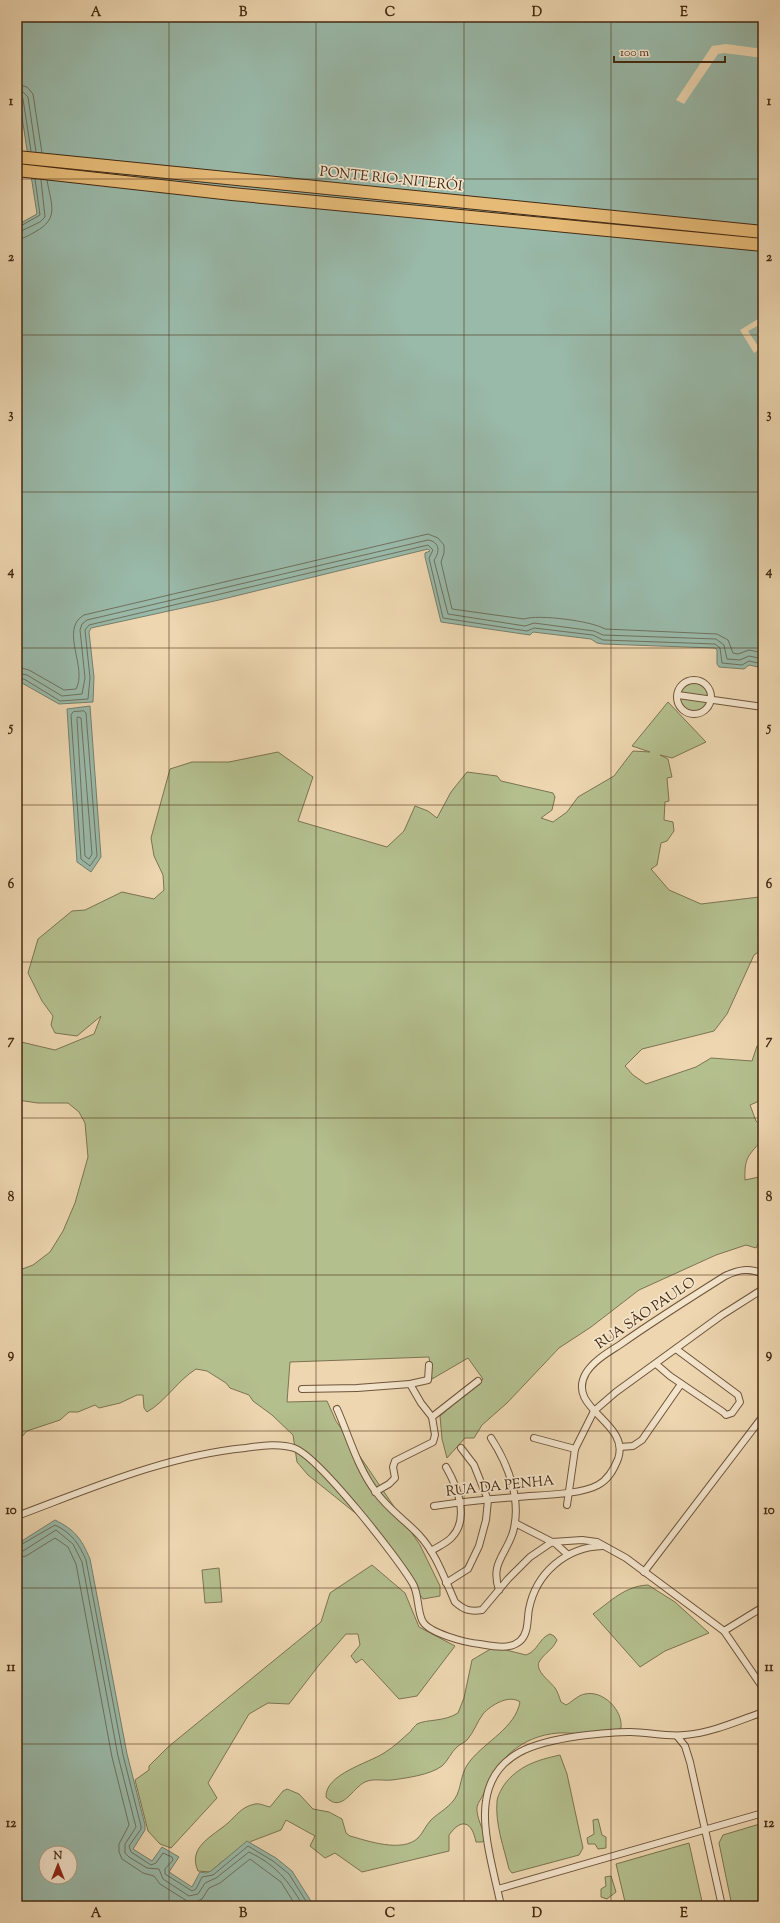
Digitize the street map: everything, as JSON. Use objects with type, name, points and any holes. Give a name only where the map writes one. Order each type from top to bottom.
[{"type":"highway","name":"PONTE RIO-NITERÓI","points":[[17,156],[763,232]]},
{"type":"highway","name":"PONTE RIO-NITERÓI","points":[[17,170],[232,194],[763,245]]},
{"type":"street","points":[[693,680],[704,684],[708,688],[711,699],[707,708],[702,712],[692,714],[687,712],[680,705],[678,695],[683,685],[693,680]]},
{"type":"street","points":[[678,695],[763,706]]},
{"type":"street","name":"RUA SÃO PAULO","points":[[620,1447],[612,1429],[594,1411],[584,1398],[582,1390],[586,1373],[595,1362],[651,1323],[725,1276],[738,1270],[750,1270],[763,1274]]},
{"type":"street","points":[[567,1506],[575,1449],[594,1411],[616,1392],[735,1306],[763,1289]]},
{"type":"street","points":[[656,1364],[681,1384],[726,1415],[732,1413],[740,1402],[738,1396],[676,1349]]},
{"type":"street","points":[[302,1389],[357,1388],[410,1384],[428,1380],[429,1365]]},
{"type":"street","points":[[432,1417],[478,1381]]},
{"type":"street","points":[[375,1492],[393,1481],[395,1478],[393,1467],[395,1461],[433,1442],[435,1435],[432,1417],[421,1403],[410,1384]]},
{"type":"street","points":[[620,1447],[633,1446],[642,1440],[681,1384]]},
{"type":"street","points":[[337,1409],[367,1478],[375,1492],[390,1508],[420,1535],[430,1551],[455,1602],[467,1611],[482,1610],[530,1558],[552,1542],[582,1540],[597,1542],[626,1558],[724,1631],[763,1688]]},
{"type":"street","points":[[644,1572],[763,1416]]},
{"type":"street","points":[[491,1438],[505,1462],[514,1497],[515,1523],[495,1573],[499,1590]]},
{"type":"street","points":[[534,1438],[575,1449]]},
{"type":"street","points":[[17,1516],[144,1469],[193,1455],[268,1445],[293,1447],[300,1451],[325,1473],[402,1568],[415,1587],[422,1620],[425,1625],[440,1633],[463,1641],[500,1646],[514,1645],[523,1637],[532,1593],[538,1582],[567,1554],[586,1547],[603,1546]]},
{"type":"street","name":"RUA DA PENHA","points":[[434,1506],[587,1489],[598,1485],[607,1479],[614,1467],[620,1447]]},
{"type":"street","points":[[446,1582],[468,1569],[479,1546],[486,1520],[488,1500],[474,1465],[461,1448]]},
{"type":"street","points":[[430,1551],[452,1537],[460,1521],[460,1502],[454,1481],[446,1467]]},
{"type":"street","points":[[515,1523],[552,1542],[567,1554]]},
{"type":"street","points":[[724,1631],[763,1607]]},
{"type":"street","points":[[501,1906],[486,1828],[485,1808],[491,1782],[500,1768],[510,1758],[532,1746],[580,1736],[631,1732],[677,1736],[703,1732],[763,1712]]},
{"type":"street","points":[[677,1736],[685,1746],[690,1762],[722,1906]]},
{"type":"street","points":[[498,1889],[763,1812]]},
{"type":"green space","points":[[693,682],[700,683],[704,686],[709,697],[680,694],[684,686]]},
{"type":"green space","points":[[679,697],[709,700],[705,708],[696,712],[684,708]]},
{"type":"green space","points":[[668,702],[706,742],[672,758],[660,755],[668,759],[672,777],[667,778],[669,801],[665,802],[664,820],[673,822],[674,831],[667,841],[661,843],[657,865],[651,869],[669,890],[701,904],[759,897],[763,895],[763,949],[754,955],[727,1014],[714,1031],[642,1049],[625,1066],[633,1075],[646,1084],[696,1067],[711,1058],[752,1061],[757,1046],[763,1043],[763,1094],[757,1102],[750,1105],[756,1121],[763,1128],[763,1139],[748,1157],[745,1166],[745,1180],[759,1177],[763,1179],[763,1232],[756,1248],[746,1245],[716,1255],[639,1290],[591,1327],[559,1348],[507,1403],[482,1425],[474,1438],[465,1438],[447,1458],[442,1439],[440,1416],[483,1379],[468,1358],[432,1379],[429,1357],[290,1362],[287,1402],[327,1401],[336,1421],[420,1545],[440,1586],[440,1596],[423,1599],[364,1520],[308,1475],[297,1462],[293,1435],[272,1415],[253,1401],[249,1395],[230,1388],[226,1383],[207,1371],[196,1369],[147,1412],[144,1408],[143,1395],[137,1395],[120,1403],[99,1408],[95,1405],[78,1412],[69,1412],[60,1420],[27,1431],[17,1442],[17,1271],[33,1265],[50,1252],[63,1231],[75,1203],[88,1157],[85,1123],[79,1112],[68,1103],[38,1103],[17,1100],[17,1041],[55,1050],[94,1034],[101,1016],[77,1036],[55,1033],[51,1025],[53,1016],[42,1001],[28,973],[38,939],[72,911],[85,910],[122,892],[154,899],[164,890],[163,875],[154,856],[151,838],[170,769],[192,762],[229,762],[278,752],[313,777],[298,821],[387,847],[404,831],[415,806],[428,811],[437,818],[451,792],[467,772],[497,776],[501,781],[553,793],[555,797],[552,810],[541,818],[553,822],[567,812],[578,797],[614,776],[633,751],[650,752],[632,746]]},
{"type":"green space","points":[[372,1565],[405,1593],[419,1627],[455,1646],[417,1696],[399,1699],[362,1659],[356,1663],[351,1656],[360,1645],[358,1634],[346,1634],[319,1665],[289,1704],[268,1703],[249,1714],[208,1783],[217,1798],[171,1848],[160,1844],[148,1831],[135,1780],[149,1770],[149,1766],[168,1747],[321,1622],[330,1593]]},
{"type":"green space","points":[[219,1568],[222,1602],[205,1603],[202,1570]]},
{"type":"green space","points":[[648,1585],[675,1602],[709,1633],[665,1651],[640,1667],[593,1614],[625,1591]]},
{"type":"green space","points":[[550,1634],[557,1640],[553,1647],[541,1659],[538,1665],[541,1672],[558,1693],[561,1702],[566,1705],[577,1697],[585,1694],[598,1695],[605,1698],[615,1708],[619,1715],[621,1728],[599,1734],[558,1733],[545,1735],[521,1745],[512,1752],[495,1770],[477,1807],[480,1823],[486,1839],[482,1842],[476,1842],[469,1826],[462,1824],[454,1829],[449,1835],[449,1851],[362,1872],[335,1853],[325,1858],[310,1846],[315,1836],[286,1820],[281,1830],[252,1841],[210,1872],[198,1871],[196,1855],[203,1843],[243,1809],[250,1805],[257,1804],[270,1807],[283,1791],[287,1789],[299,1794],[313,1809],[329,1812],[342,1819],[346,1833],[350,1836],[375,1843],[394,1845],[403,1845],[418,1838],[431,1820],[448,1806],[457,1795],[463,1773],[467,1765],[506,1727],[517,1711],[520,1702],[511,1699],[506,1700],[495,1704],[486,1711],[467,1740],[455,1749],[442,1766],[431,1772],[418,1776],[392,1780],[368,1781],[360,1785],[347,1798],[337,1803],[326,1797],[328,1789],[333,1782],[349,1770],[377,1757],[391,1748],[417,1724],[447,1718],[458,1713],[464,1698],[472,1660],[494,1647],[526,1655],[533,1651],[543,1638]]},
{"type":"green space","points":[[560,1755],[567,1774],[583,1848],[579,1855],[512,1873],[509,1869],[502,1844],[497,1819],[498,1796],[509,1778],[522,1768],[544,1759]]},
{"type":"green space","points":[[598,1819],[602,1835],[606,1837],[606,1848],[598,1849],[595,1844],[588,1844],[587,1838],[594,1834],[593,1820]]},
{"type":"green space","points":[[763,1823],[763,1906],[732,1906],[719,1843],[723,1835]]},
{"type":"green space","points":[[689,1843],[703,1906],[626,1906],[616,1864]]},
{"type":"green space","points":[[611,1876],[616,1892],[607,1899],[601,1897],[601,1889],[606,1886],[605,1877]]},
{"type":"water","points":[[17,17],[763,17],[763,668],[749,665],[744,669],[719,667],[717,664],[717,650],[715,648],[603,644],[597,643],[591,639],[533,632],[530,635],[441,622],[425,557],[425,553],[430,551],[428,549],[219,600],[91,628],[89,632],[94,677],[93,702],[59,704],[22,683],[17,683],[17,225],[37,214],[19,98],[17,97]]},
{"type":"water","points":[[90,706],[101,857],[91,872],[77,862],[67,709]]},
{"type":"water","points":[[55,1520],[68,1527],[77,1535],[84,1545],[90,1559],[127,1754],[145,1825],[145,1830],[133,1849],[152,1861],[162,1847],[179,1857],[169,1872],[192,1887],[200,1872],[206,1873],[211,1871],[247,1841],[276,1858],[292,1871],[314,1906],[17,1906],[17,1544]]},
{"type":"pier","points":[[726,44],[763,49],[763,58],[724,53],[718,54],[684,104],[676,100],[712,46]]},
{"type":"pier","points":[[763,316],[763,323],[748,331],[760,349],[754,353],[740,330]]}]
